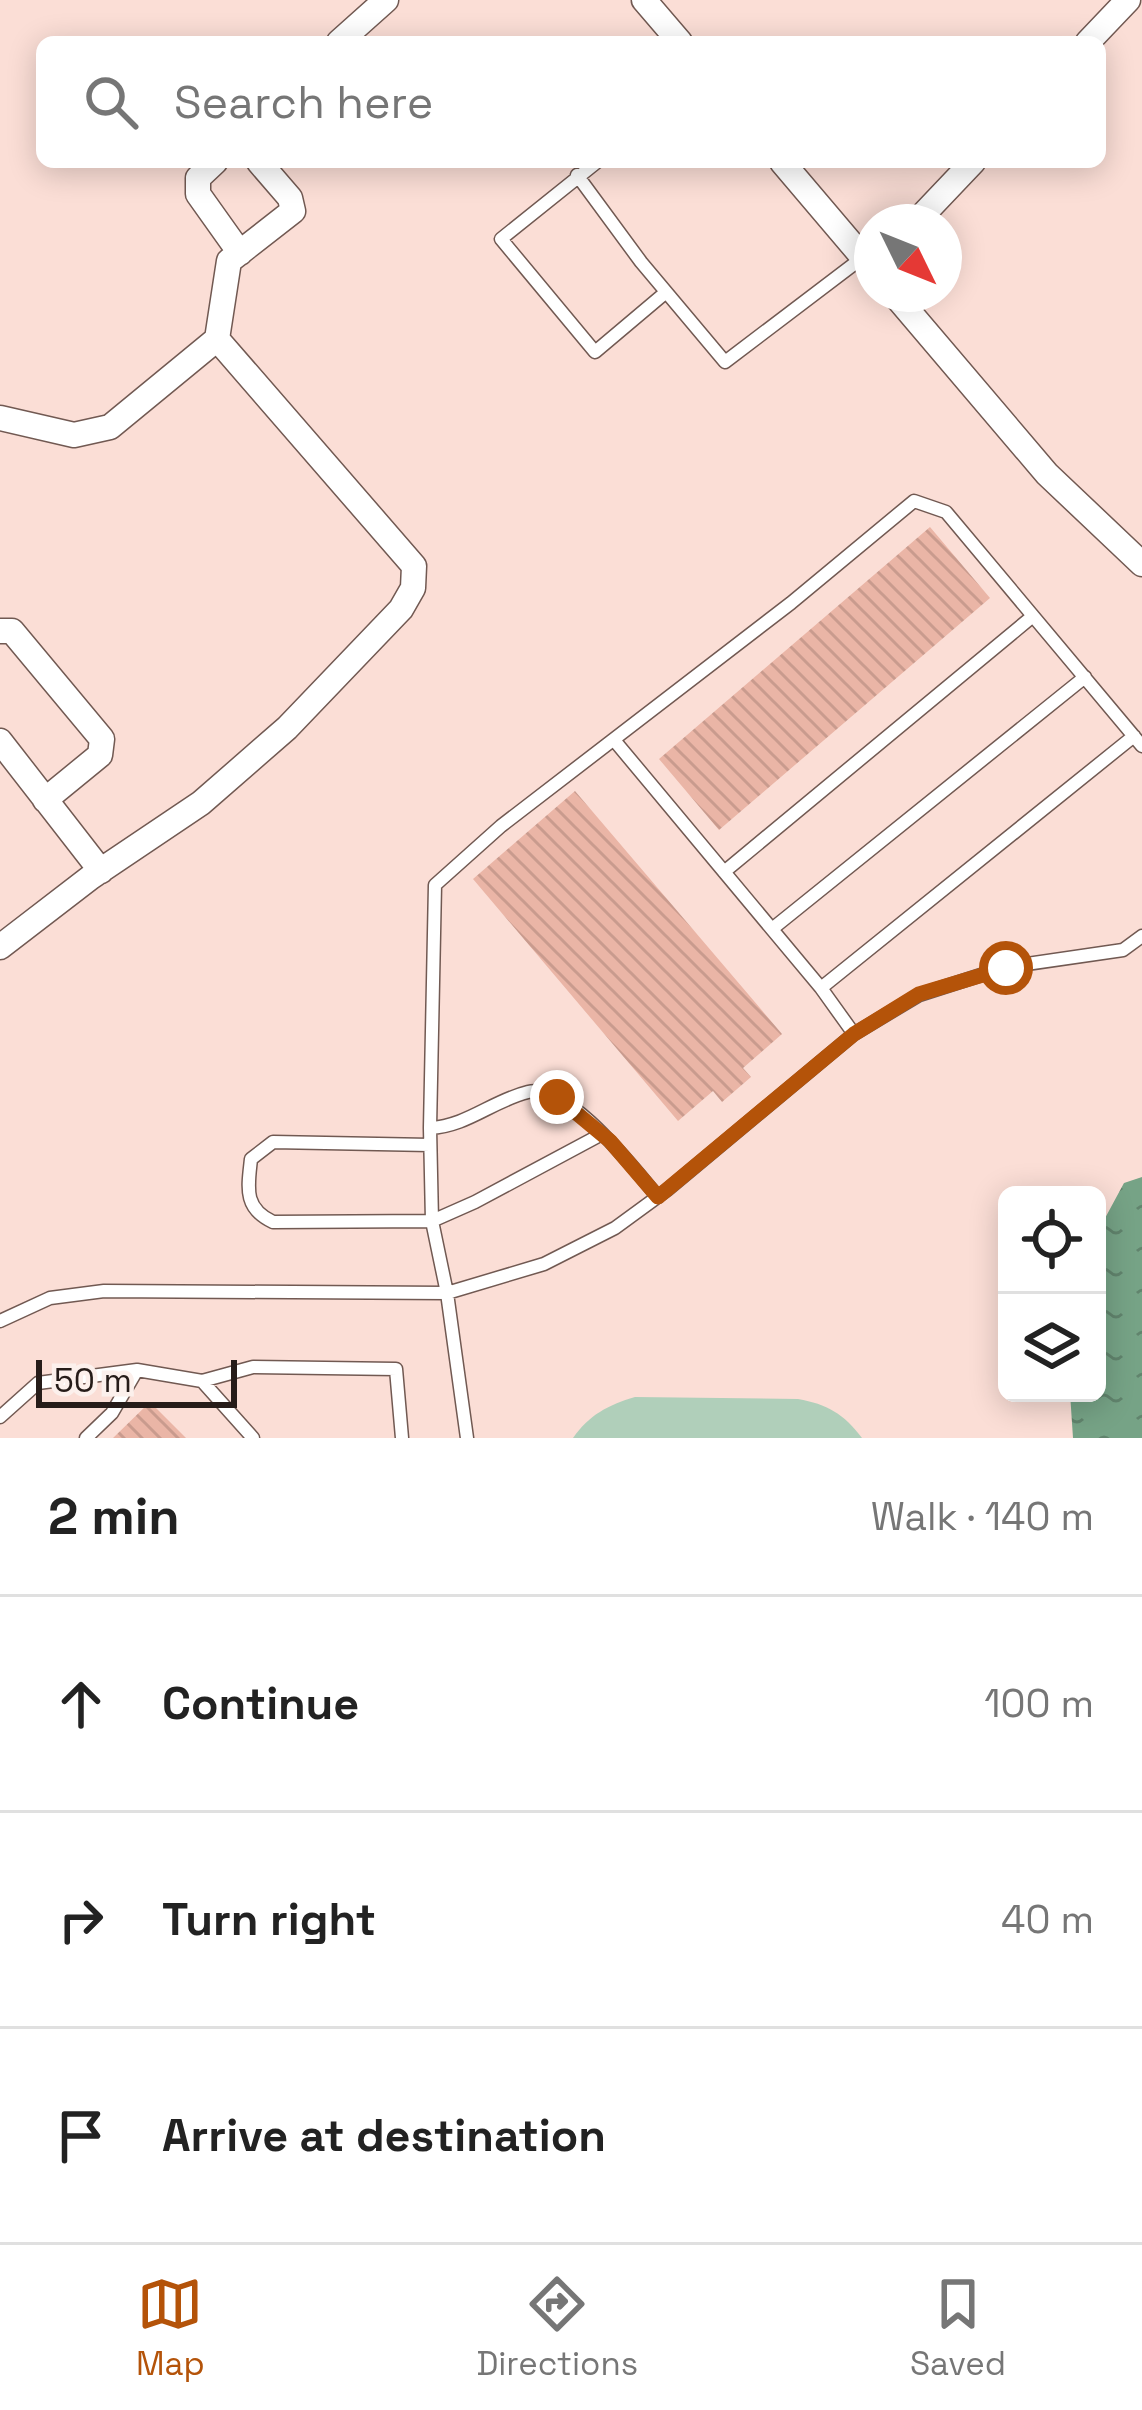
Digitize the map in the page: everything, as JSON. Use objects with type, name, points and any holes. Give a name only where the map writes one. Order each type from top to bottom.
[{"type":"street","points":[[346,36],[386,0]]},
{"type":"street","points":[[644,0],[675,36]]},
{"type":"street","points":[[1094,36],[1128,0]]},
{"type":"street","points":[[209,168],[198,178],[198,194],[240,253]]},
{"type":"street","points":[[0,418],[74,435],[110,427],[217,338],[229,261],[293,211],[290,198],[264,168]]},
{"type":"street","points":[[787,168],[854,242]]},
{"type":"street","points":[[933,204],[967,168]]},
{"type":"street","points":[[909,312],[1047,474],[1142,564]]},
{"type":"street","points":[[0,947],[201,802],[287,728],[401,609],[412,588],[414,566],[217,338]]},
{"type":"street","points":[[0,631],[12,631],[102,739],[100,755],[46,800]]},
{"type":"street","points":[[0,741],[101,871]]},
{"type":"lane","points":[[588,168],[501,239],[595,352],[665,293]]},
{"type":"lane","points":[[577,175],[665,293],[725,362],[854,264]]},
{"type":"lane","points":[[467,1438],[432,1221],[435,885],[501,826],[791,603],[914,501],[946,512],[1138,741],[821,988]]},
{"type":"lane","points":[[724,872],[1033,616]]},
{"type":"lane","points":[[772,929],[1084,677]]},
{"type":"lane","points":[[614,740],[854,1034]]},
{"type":"lane","points":[[0,1321],[50,1298],[104,1291],[447,1293],[544,1264],[615,1228],[854,1034],[919,994],[1006,968],[1124,950],[1142,936]]},
{"type":"lane","points":[[430,1128],[454,1126],[528,1092],[544,1092],[602,1134],[658,1197]]},
{"type":"lane","points":[[430,1145],[273,1142],[251,1159],[247,1196],[252,1207],[273,1222],[432,1221],[602,1134]]},
{"type":"lane","points":[[0,1417],[38,1383],[137,1370],[202,1382],[253,1367],[396,1369],[402,1438]]},
{"type":"lane","points":[[86,1438],[112,1413],[137,1370]]},
{"type":"lane","points":[[202,1382],[253,1438]]},
{"type":"shaded area","points":[[635,1397],[798,1399],[834,1411],[862,1438],[573,1438],[600,1412]]},
{"type":"water","points":[[1142,1177],[1142,1438],[1073,1438],[1071,1402],[1106,1402],[1106,1216],[1124,1183]]},
{"type":"building","points":[[930,527],[990,598],[719,830],[659,759]]},
{"type":"building","points":[[575,791],[782,1034],[743,1068],[751,1077],[722,1102],[713,1091],[678,1121],[473,879]]},
{"type":"building","points":[[150,1402],[186,1438],[113,1438]]},
{"type":"route","points":[[557,1097],[610,1141],[658,1197],[854,1034],[919,994],[1006,968]]}]
